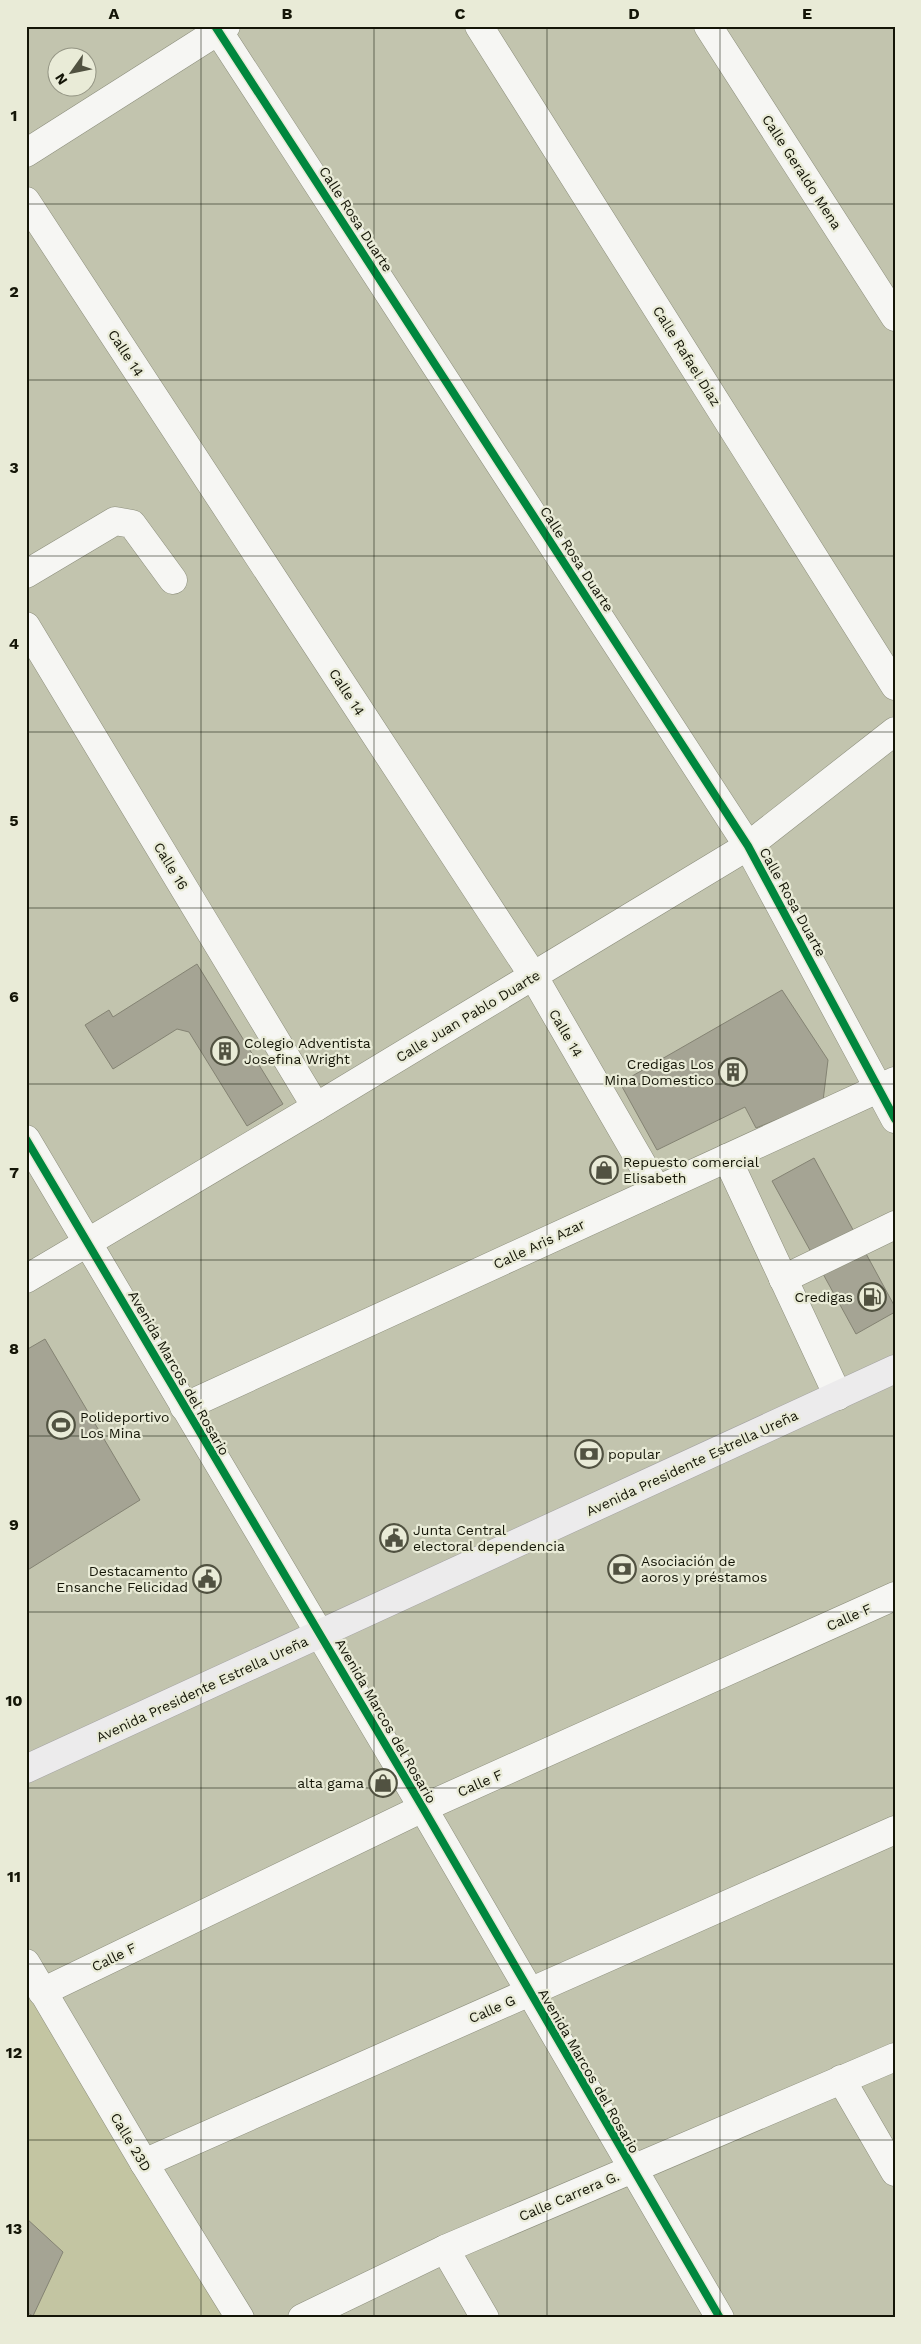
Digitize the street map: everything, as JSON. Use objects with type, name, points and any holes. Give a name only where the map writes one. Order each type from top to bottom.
[{"type":"main road","name":"Avenida Presidente Estrella Ureña","points":[[26,1769],[895,1369]]},
{"type":"street","name":"Calle Rafael Díaz","points":[[479,26],[895,686]]},
{"type":"street","name":"Calle Geraldo Mena","points":[[708,26],[895,317]]},
{"type":"street","points":[[26,154],[220,28]]},
{"type":"street","name":"Calle Rosa Duarte","points":[[220,28],[748,846],[887,1084],[895,1119]]},
{"type":"street","name":"Calle 14","points":[[26,201],[534,977],[657,1190]]},
{"type":"street","points":[[26,574],[115,521],[132,524],[172,580]]},
{"type":"street","name":"Calle 16","points":[[26,626],[316,1107]]},
{"type":"street","name":"Calle Juan Pablo Duarte","points":[[26,1278],[534,977],[748,846],[895,731]]},
{"type":"street","name":"Calle Aris Azar","points":[[184,1407],[887,1084]]},
{"type":"street","name":"Avenida Marcos del Rosario","points":[[26,1139],[423,1808],[720,2318]]},
{"type":"street","points":[[727,1158],[838,1396]]},
{"type":"street","points":[[783,1279],[895,1225]]},
{"type":"street","name":"Calle F","points":[[42,1992],[423,1808],[895,1596]]},
{"type":"street","name":"Calle G","points":[[144,2163],[895,1830]]},
{"type":"street","name":"Calle 23D","points":[[26,1963],[144,2163],[240,2318]]},
{"type":"street","name":"Calle Carrera G.","points":[[302,2318],[445,2249],[895,2057]]},
{"type":"street","points":[[841,2079],[895,2172]]},
{"type":"street","points":[[445,2249],[486,2318]]},
{"type":"shaded area","points":[[26,1973],[228,2318],[26,2318]]},
{"type":"building","name":"Colegio Adventista Josefina Wright","points":[[197,964],[283,1104],[247,1126],[189,1032],[177,1029],[113,1069],[85,1025],[109,1010],[113,1017]]},
{"type":"building","name":"Credigas Los Mina Domestico","points":[[782,990],[828,1060],[823,1101],[756,1128],[745,1107],[657,1150],[620,1083]]},
{"type":"building","points":[[814,1158],[895,1307],[895,1312],[856,1334],[772,1181]]},
{"type":"building","name":"Polideportivo Los Mina","points":[[45,1339],[140,1500],[26,1571],[26,1350]]},
{"type":"building","points":[[26,2218],[63,2252],[33,2316],[26,2312]]},
{"type":"cycle path","points":[[215,26],[748,846],[895,1119]]},
{"type":"cycle path","points":[[26,1139],[423,1808],[720,2318]]},
{"type":"place","name":"Colegio Adventista Josefina Wright","points":[[225,1051]]},
{"type":"place","name":"Credigas Los Mina Domestico","points":[[733,1072]]},
{"type":"place","name":"Repuesto comercial Elisabeth","points":[[604,1170]]},
{"type":"place","name":"Credigas","points":[[872,1297]]},
{"type":"place","name":"Polideportivo Los Mina","points":[[61,1425]]},
{"type":"place","name":"popular","points":[[589,1454]]},
{"type":"place","name":"Junta Central electoral dependencia","points":[[394,1538]]},
{"type":"place","name":"Asociación de aoros y préstamos","points":[[622,1569]]},
{"type":"place","name":"Destacamento Ensanche Felicidad","points":[[207,1579]]},
{"type":"place","name":"alta gama","points":[[383,1783]]}]
